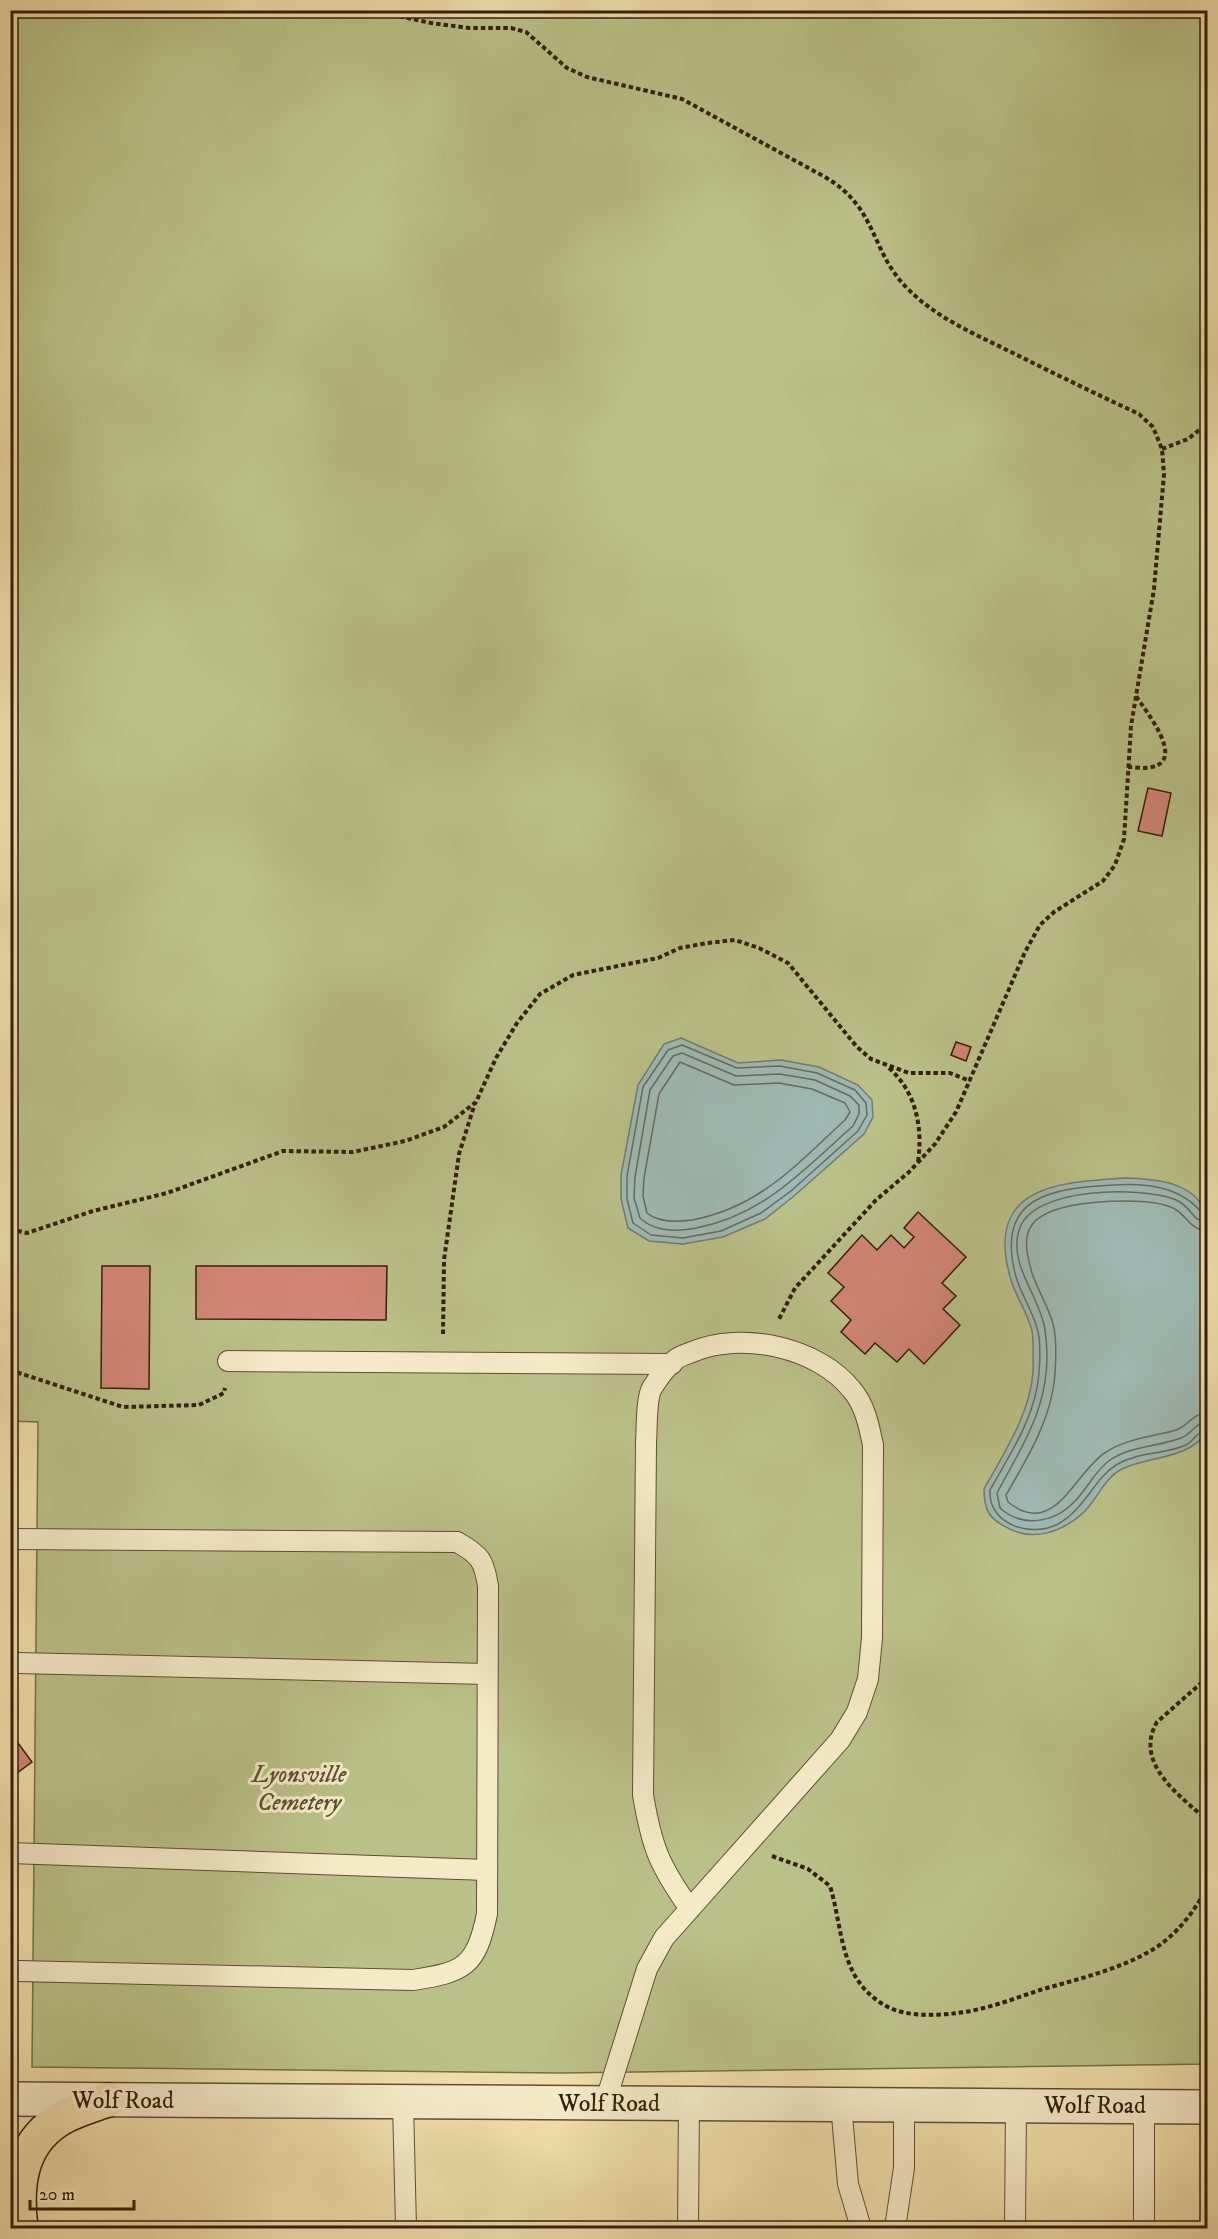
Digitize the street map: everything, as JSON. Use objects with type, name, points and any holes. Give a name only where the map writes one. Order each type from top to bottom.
[{"type":"main road","points":[[21,2229],[19,2181],[32,2147],[56,2121],[108,2100]]},
{"type":"main road","points":[[10,2221],[16,2229]]},
{"type":"street","name":"Wolf Road","points":[[10,2099],[1208,2107]]},
{"type":"lane","points":[[606,2103],[647,1969],[664,1938],[690,1909],[747,1844],[840,1740],[857,1712],[868,1679],[872,1638],[873,1445],[867,1418],[853,1390],[829,1368],[799,1353],[765,1345],[727,1344],[704,1347],[675,1359],[651,1390],[646,1443],[643,1795],[651,1838],[664,1872],[690,1909]]},
{"type":"lane","points":[[228,1361],[442,1360],[672,1364]]},
{"type":"lane","points":[[10,1539],[457,1542],[475,1552],[485,1565],[488,1586],[487,1914],[481,1943],[458,1971],[413,1980],[18,1971]]},
{"type":"lane","points":[[17,1663],[488,1674]]},
{"type":"lane","points":[[10,1853],[487,1870]]},
{"type":"lane","points":[[403,2102],[406,2229]]},
{"type":"lane","points":[[688,2229],[689,2103]]},
{"type":"lane","points":[[841,2104],[848,2184],[861,2229]]},
{"type":"lane","points":[[895,2229],[904,2168],[904,2104]]},
{"type":"lane","points":[[1015,2229],[1016,2105]]},
{"type":"lane","points":[[1144,2106],[1144,2229]]},
{"type":"path","points":[[370,10],[431,23],[469,28],[512,28],[526,32],[567,68],[597,80],[682,99],[844,188],[854,198],[892,268],[919,300],[968,331],[1138,414],[1153,427],[1162,449],[1164,474],[1161,535],[1136,695],[1128,767],[1124,839],[1115,866],[1103,881],[1054,912],[1040,925],[956,1112],[935,1144],[876,1200],[795,1288],[765,1345]]},
{"type":"path","points":[[1162,449],[1188,440],[1208,423]]},
{"type":"path","points":[[1128,767],[1152,767],[1161,763],[1165,755],[1166,745],[1136,695]]},
{"type":"path","points":[[442,1360],[444,1260],[459,1154],[476,1102],[496,1058],[517,1023],[540,994],[573,975],[639,963],[680,948],[707,942],[735,940],[759,948],[788,963],[857,1047],[887,1066],[905,1082],[914,1105],[921,1144],[918,1162]]},
{"type":"path","points":[[887,1066],[909,1073],[950,1074],[969,1081]]},
{"type":"path","points":[[10,1229],[27,1233],[93,1211],[167,1193],[283,1151],[352,1152],[405,1141],[444,1127],[476,1102]]},
{"type":"path","points":[[10,1370],[123,1407],[199,1405],[224,1393],[228,1361]]},
{"type":"path","points":[[1208,1677],[1157,1722],[1151,1731],[1149,1746],[1155,1767],[1181,1797],[1208,1821]]},
{"type":"path","points":[[747,1844],[808,1869],[825,1881],[830,1886],[834,1901],[841,1944],[847,1961],[861,1986],[879,2003],[891,2009],[925,2014],[957,2013],[987,2007],[1122,1965],[1154,1949],[1172,1935],[1189,1916],[1208,1885]]},
{"type":"green space","name":"Lyonsville Cemetery","points":[[10,11],[1207,11],[1207,2064],[560,2073],[32,2067],[38,1422],[10,1421]]},
{"type":"water","points":[[681,1038],[738,1063],[781,1060],[819,1067],[858,1085],[872,1100],[873,1117],[864,1134],[765,1219],[723,1237],[683,1244],[649,1241],[628,1228],[621,1199],[621,1175],[638,1085],[664,1044]]},
{"type":"water","points":[[1126,1178],[1163,1181],[1185,1189],[1202,1205],[1207,1216],[1207,1432],[1199,1441],[1180,1452],[1122,1469],[1105,1483],[1083,1513],[1057,1530],[1037,1534],[1018,1532],[1002,1525],[992,1517],[985,1503],[984,1489],[1008,1447],[1021,1418],[1031,1388],[1033,1372],[1032,1331],[1011,1280],[1005,1249],[1007,1225],[1017,1208],[1032,1196],[1051,1188]]},
{"type":"building","points":[[1148,788],[1171,793],[1162,836],[1138,831]]},
{"type":"building","points":[[956,1042],[971,1047],[966,1061],[951,1055]]},
{"type":"building","points":[[918,1212],[966,1257],[942,1283],[956,1296],[943,1309],[960,1325],[924,1364],[909,1349],[897,1362],[875,1343],[865,1354],[841,1332],[851,1320],[831,1301],[844,1287],[828,1273],[862,1235],[877,1250],[891,1235],[904,1248],[914,1237],[904,1228]]},
{"type":"building","points":[[102,1266],[150,1266],[149,1389],[101,1388]]},
{"type":"building","points":[[196,1266],[387,1266],[386,1320],[196,1319]]},
{"type":"building","points":[[10,1732],[32,1762],[10,1778]]}]
